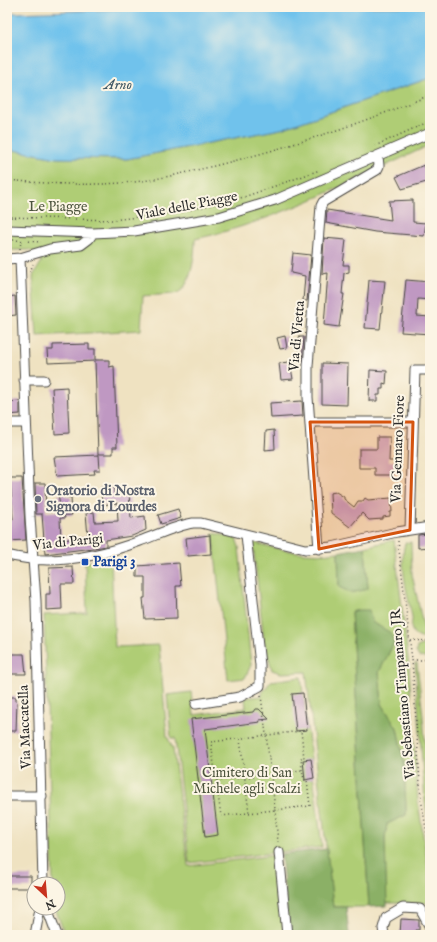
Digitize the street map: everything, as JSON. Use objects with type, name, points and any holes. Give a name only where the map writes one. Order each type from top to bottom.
[{"type":"street","name":"Viale delle Piagge","points":[[7,230],[93,233],[134,231],[219,217],[275,200],[430,133]]},
{"type":"street","name":"Via di Vietta","points":[[319,549],[310,422],[308,366],[321,206],[323,202],[377,170],[379,166],[378,156]]},
{"type":"street","points":[[7,259],[20,258],[50,250],[81,245],[90,239],[93,233]]},
{"type":"street","points":[[7,252],[20,258]]},
{"type":"street","name":"Via Maccatella","points":[[20,258],[24,380],[33,560],[44,876]]},
{"type":"street","name":"Via Gennaro Fiore","points":[[410,530],[415,370],[430,370]]},
{"type":"street","points":[[24,380],[44,380]]},
{"type":"street","points":[[310,422],[413,422]]},
{"type":"street","points":[[7,423],[26,423]]},
{"type":"street","name":"Via di Parigi","points":[[7,555],[33,560],[75,558],[106,553],[193,523],[201,523],[300,549],[319,549],[397,532],[430,527]]},
{"type":"street","points":[[196,704],[240,697],[260,686],[260,665],[246,535]]},
{"type":"street","points":[[7,796],[42,796]]},
{"type":"street","points":[[279,852],[287,935]]},
{"type":"street","points":[[384,935],[382,928],[386,918],[403,908],[420,910],[430,927]]},
{"type":"street","points":[[35,935],[39,916]]},
{"type":"street","points":[[50,916],[57,935]]},
{"type":"path","points":[[7,180],[91,184],[134,182],[178,174],[253,156],[286,146],[397,109],[430,95]]},
{"type":"path","points":[[374,147],[430,121]]},
{"type":"path","points":[[7,217],[112,220],[181,212],[244,197],[326,167]]},
{"type":"path","points":[[20,248],[21,241]]},
{"type":"path","points":[[30,273],[35,260]]},
{"type":"path","name":"Via Sebastiano Timpanaro JR","points":[[397,532],[412,660],[421,798],[430,853]]},
{"type":"path","points":[[410,640],[430,641]]},
{"type":"path","points":[[412,660],[423,660],[430,658]]},
{"type":"path","points":[[260,686],[279,852]]},
{"type":"path","points":[[301,731],[304,758],[301,758],[302,770],[304,780],[307,780],[310,806],[221,816],[211,742],[240,739],[301,731]]},
{"type":"path","points":[[240,739],[249,813]]},
{"type":"path","points":[[217,781],[302,770]]},
{"type":"highlighted area","points":[[310,422],[413,422],[410,530],[319,549]]},
{"type":"green space","name":"Le Piagge","points":[[430,78],[430,145],[285,211],[255,222],[195,239],[192,269],[182,290],[175,294],[143,296],[141,330],[37,336],[33,276],[42,261],[30,250],[12,250],[7,254],[7,149],[57,158],[127,159],[281,129]]},
{"type":"green space","points":[[213,533],[236,538],[239,547],[251,665],[245,678],[228,680]]},
{"type":"green space","points":[[394,540],[409,666],[418,802],[430,881],[430,903],[386,903],[385,838],[387,824],[406,815],[404,762],[397,728],[382,704],[379,672],[394,643],[379,626],[351,612],[369,907],[333,907],[306,672],[281,673],[272,670],[264,641],[253,544],[255,543],[286,550],[317,554],[338,552],[339,587],[368,589],[365,547]]},
{"type":"green space","points":[[411,542],[412,574],[426,639],[420,638],[411,628],[412,617],[405,580],[403,552],[405,543]]},
{"type":"green space","points":[[365,547],[368,589],[351,593],[339,587],[338,552]]},
{"type":"green space","points":[[111,559],[115,647],[159,645],[167,736],[173,749],[188,866],[276,855],[285,935],[65,935],[58,916],[66,916],[66,876],[53,876],[44,615],[87,613],[85,562]]},
{"type":"green space","points":[[358,610],[369,610],[372,622],[391,633],[394,643],[379,672],[382,704],[397,728],[404,762],[406,815],[387,824],[385,838],[387,906],[369,907],[351,612]]},
{"type":"green space","points":[[427,643],[430,644],[430,651],[426,658],[419,657],[416,652],[417,647]]},
{"type":"green space","points":[[415,663],[417,663],[428,778],[430,779],[430,833],[425,802]]},
{"type":"green space","name":"Cimitero di San Michele agli Scalzi","points":[[301,677],[322,847],[189,863],[175,738],[171,738],[167,695],[191,692],[194,715],[246,708],[245,698],[262,696],[262,693],[271,681]]},
{"type":"green space","points":[[327,849],[333,907],[346,907],[349,935],[289,935],[281,854]]},
{"type":"water","name":"Arno","points":[[189,7],[430,7],[430,78],[281,129],[127,159],[57,158],[7,149],[7,11],[15,13]]},
{"type":"building","points":[[424,165],[427,172],[430,171],[430,181],[402,189],[396,177]]},
{"type":"building","points":[[413,200],[413,222],[426,223],[424,236],[375,232],[326,223],[327,210],[391,220],[389,201]]},
{"type":"building","points":[[324,238],[346,240],[343,265],[349,265],[349,272],[344,273],[342,294],[344,294],[339,327],[324,325],[328,273],[322,274]]},
{"type":"building","points":[[293,253],[311,255],[307,301],[303,301],[305,276],[291,273]]},
{"type":"building","points":[[369,280],[385,281],[380,329],[365,328]]},
{"type":"building","points":[[406,280],[430,282],[430,300],[418,299],[417,316],[430,317],[430,334],[401,332]]},
{"type":"building","points":[[15,296],[16,315],[7,316],[7,297]]},
{"type":"building","points":[[285,336],[287,348],[280,349],[277,338]]},
{"type":"building","points":[[299,337],[304,337],[302,361],[299,361]]},
{"type":"building","points":[[89,344],[89,349],[95,349],[95,360],[109,360],[109,367],[114,366],[117,447],[113,447],[113,454],[98,454],[95,361],[48,363],[47,350],[53,350],[53,345]]},
{"type":"building","points":[[290,362],[293,379],[281,380],[279,363]]},
{"type":"building","points":[[322,363],[348,364],[347,405],[322,404]]},
{"type":"building","points":[[370,370],[387,371],[386,384],[383,383],[383,389],[380,389],[380,395],[377,395],[377,401],[369,401]]},
{"type":"building","points":[[67,387],[69,433],[55,434],[52,388]]},
{"type":"building","points":[[20,401],[20,414],[7,415],[7,402]]},
{"type":"building","points":[[302,401],[303,416],[271,418],[270,403]]},
{"type":"building","points":[[274,430],[275,449],[265,450],[266,431]]},
{"type":"building","points":[[377,437],[390,437],[389,461],[395,461],[394,475],[375,475],[375,468],[359,468],[359,449],[377,449]]},
{"type":"building","points":[[99,455],[100,470],[94,470],[95,474],[57,476],[54,457]]},
{"type":"building","points":[[10,478],[22,478],[26,540],[7,541],[7,520],[13,519]]},
{"type":"building","points":[[35,483],[45,483],[46,512],[61,511],[58,495],[65,494],[66,497],[71,497],[72,515],[64,515],[65,518],[60,518],[61,540],[88,537],[86,513],[94,512],[95,522],[118,521],[117,503],[102,505],[101,487],[114,487],[114,493],[129,493],[131,518],[145,516],[146,530],[132,536],[106,540],[106,546],[45,554],[42,514],[36,514]]},
{"type":"building","points":[[336,492],[344,497],[344,499],[354,507],[358,501],[363,501],[365,498],[368,500],[391,498],[392,512],[390,512],[390,516],[383,517],[383,519],[369,520],[362,513],[350,527],[331,513],[330,493]]},
{"type":"building","points":[[178,509],[181,518],[161,524],[158,515]]},
{"type":"building","points":[[430,534],[430,547],[418,548],[418,535]]},
{"type":"building","points":[[210,535],[211,554],[188,556],[186,538]]},
{"type":"building","points":[[179,563],[181,586],[176,586],[177,618],[145,619],[143,598],[145,598],[145,577],[137,577],[137,566]]},
{"type":"building","points":[[73,567],[74,584],[61,584],[62,609],[46,610],[46,594],[50,594],[49,568]]},
{"type":"building","points":[[10,654],[24,654],[26,674],[10,674]]},
{"type":"building","points":[[303,693],[307,730],[296,731],[292,694]]},
{"type":"building","points":[[7,697],[16,697],[16,731],[7,731]]},
{"type":"building","points":[[255,709],[259,709],[269,719],[259,720],[260,722],[205,729],[218,835],[205,837],[191,719],[253,712]]},
{"type":"building","points":[[311,759],[314,778],[305,780],[303,760]]},
{"type":"building","points":[[7,876],[26,876],[26,888],[7,888]]},
{"type":"building","points":[[401,919],[419,920],[419,930],[416,930],[416,935],[400,935]]},
{"type":"place","name":"Oratorio di Nostra Signora di Lourdes","points":[[38,499]]},
{"type":"place","name":"Parigi 3","points":[[85,562]]}]
